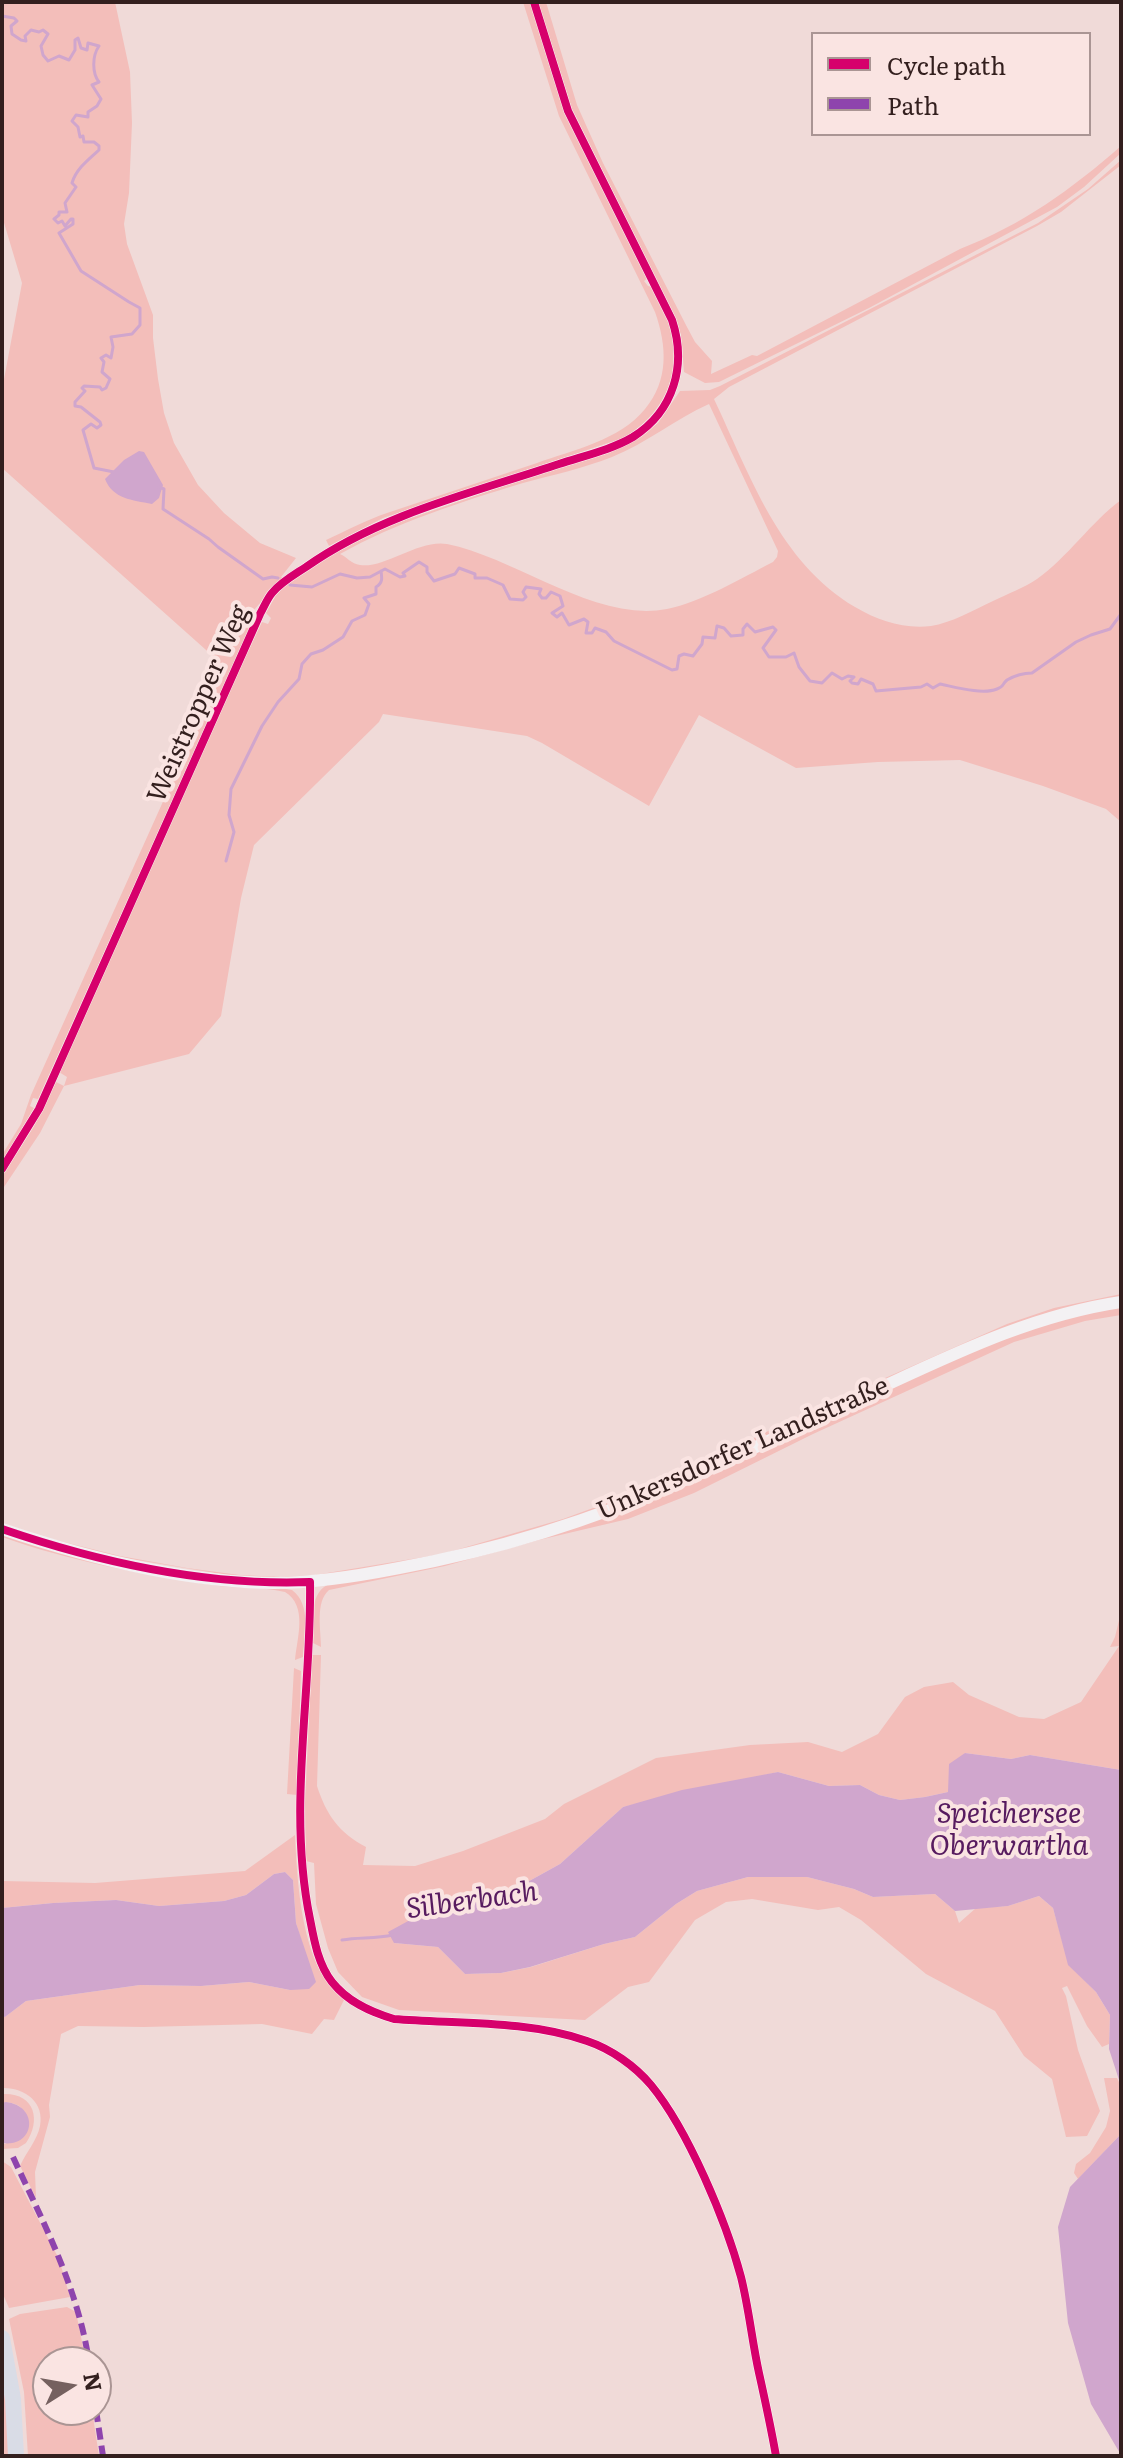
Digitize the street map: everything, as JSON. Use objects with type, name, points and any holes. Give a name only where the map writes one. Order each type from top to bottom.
[{"type":"highway","points":[[2,2338],[13,2399],[16,2456]]},
{"type":"street","name":"Weistropper Weg","points":[[2,1169],[39,1109],[272,593],[324,554],[376,526],[631,438],[665,407],[677,379],[679,348],[672,320],[574,125],[534,2]]},
{"type":"street","name":"Unkersdorfer Landstraße","points":[[2,1529],[64,1548],[185,1574],[238,1581],[310,1582],[444,1560],[591,1517],[689,1478],[807,1420],[996,1335],[1070,1312],[1121,1302]]},
{"type":"street","points":[[310,1582],[300,1835],[304,1890],[322,1965],[343,1993],[374,2013],[394,2019],[528,2028],[570,2036],[588,2041],[616,2056],[650,2084],[694,2158],[734,2253],[747,2303],[776,2456]]},
{"type":"shaded area","points":[[2,2],[115,2],[130,72],[132,123],[129,193],[124,224],[127,244],[153,315],[153,338],[164,413],[174,443],[198,485],[224,513],[260,543],[296,558],[281,577],[289,582],[326,557],[385,527],[634,441],[658,423],[680,391],[710,390],[720,386],[1038,223],[1088,189],[1121,160],[1121,165],[1061,212],[729,387],[714,399],[754,486],[786,541],[829,588],[855,607],[892,623],[921,627],[939,624],[1027,585],[1048,570],[1121,500],[1121,822],[1106,809],[960,760],[796,768],[699,715],[649,806],[527,736],[383,714],[379,722],[254,845],[241,898],[221,1016],[189,1054],[64,1086],[67,1077],[59,1072],[236,677],[262,622],[268,624],[271,618],[266,613],[275,597],[268,594],[254,610],[256,614],[38,1099],[33,1098],[30,1106],[34,1108],[2,1162],[2,1155],[21,1124],[31,1095],[224,666],[2,468],[2,390],[22,283],[2,216]],"holes":[[[709,404],[778,551],[773,562],[707,595],[680,606],[640,611],[585,598],[474,551],[447,544],[425,546],[369,565],[357,564],[340,554],[430,514],[612,457]]]},
{"type":"shaded area","points":[[523,2],[531,2],[559,95],[648,278],[644,281],[652,287],[668,321],[675,349],[666,394],[648,419],[623,438],[383,518],[329,546],[326,540],[379,516],[580,448],[623,429],[653,398],[662,375],[662,337],[655,312],[559,116]]},
{"type":"shaded area","points":[[538,2],[546,2],[577,105],[603,163],[695,342],[712,361],[711,374],[752,355],[757,356],[1004,229],[1065,191],[1121,146],[1121,153],[1057,207],[869,308],[719,382],[705,383],[684,372],[681,335],[676,319],[572,109]]},
{"type":"shaded area","points":[[56,1082],[64,1086],[40,1133],[2,1190],[2,1176],[33,1128]]},
{"type":"shaded area","points":[[1121,1294],[1121,1315],[1085,1321],[1014,1342],[813,1434],[694,1493],[628,1519],[445,1566],[329,1590],[320,1609],[321,1647],[313,1643],[313,1611],[317,1596],[327,1585],[459,1560],[601,1518],[690,1482],[807,1424],[984,1344],[1050,1321],[1049,1314],[981,1337],[654,1489],[563,1522],[443,1556],[315,1578],[239,1577],[119,1557],[44,1539],[2,1525],[120,1556],[239,1575],[315,1575],[442,1554],[563,1519],[653,1486],[804,1414],[1007,1324],[1054,1308]]},
{"type":"shaded area","points":[[2,1534],[63,1552],[292,1590],[305,1612],[303,1657],[295,1660],[299,1614],[297,1605],[285,1592],[212,1585],[106,1566],[27,1546],[2,1537]]},
{"type":"shaded area","points":[[1121,1612],[1121,1770],[1030,1755],[1011,1759],[965,1753],[948,1792],[925,1797],[900,1800],[879,1795],[860,1785],[829,1786],[778,1772],[623,1807],[560,1864],[484,1901],[432,1908],[394,1943],[438,1947],[465,1974],[501,1973],[635,1937],[697,1891],[748,1877],[807,1877],[873,1897],[935,1894],[955,1911],[959,1923],[976,1908],[1008,1906],[1039,1896],[1053,1908],[1069,1965],[1096,1992],[1110,2015],[1109,2044],[1102,2047],[1087,2026],[1067,1986],[1062,1988],[1078,2050],[1100,2111],[1087,2136],[1066,2137],[1052,2079],[1024,2056],[995,2011],[926,1974],[861,1920],[839,1907],[818,1910],[752,1899],[726,1902],[695,1920],[649,1982],[628,1987],[585,2020],[399,2010],[362,1997],[338,1972],[316,1904],[314,1863],[306,1861],[305,1803],[312,1655],[321,1655],[317,1786],[325,1805],[341,1829],[366,1847],[363,1865],[415,1866],[545,1819],[564,1804],[656,1758],[750,1745],[808,1742],[842,1752],[878,1734],[905,1697],[924,1687],[953,1682],[969,1695],[1019,1717],[1044,1719],[1081,1702],[1119,1646],[1110,1647]]},
{"type":"shaded area","points":[[294,1668],[301,1671],[297,1795],[287,1794]]},
{"type":"shaded area","points":[[295,1835],[300,1901],[311,1950],[322,1974],[344,2000],[334,2020],[324,2019],[312,2034],[262,2024],[78,2026],[61,2034],[49,2105],[50,2117],[35,2172],[36,2198],[20,2166],[36,2137],[41,2117],[36,2103],[25,2093],[2,2088],[2,2016],[5,2017],[26,2001],[140,1985],[201,1986],[249,1982],[290,1990],[305,1953],[296,1923],[293,1880],[285,1872],[274,1874],[246,1895],[224,1901],[159,1906],[116,1900],[2,1908],[2,1881],[95,1883],[245,1871]]},
{"type":"shaded area","points":[[1104,2078],[1117,2078],[1121,2086],[1121,2134],[1078,2179],[1074,2173],[1076,2164],[1090,2153],[1106,2127],[1110,2111]]},
{"type":"shaded area","points":[[2,2094],[22,2097],[32,2109],[34,2125],[31,2134],[26,2143],[18,2148],[2,2149],[2,2143],[5,2144],[29,2124],[28,2119],[24,2110],[17,2105],[2,2103]]},
{"type":"shaded area","points":[[2,2161],[11,2167],[59,2259],[70,2297],[9,2308],[2,2292]]},
{"type":"shaded area","points":[[67,2307],[76,2312],[83,2346],[32,2346],[32,2426],[94,2426],[99,2456],[28,2456],[24,2392],[9,2319],[20,2314]]},
{"type":"shaded area","points":[[2,2371],[8,2421],[8,2456],[2,2456]]},
{"type":"water","points":[[139,451],[144,452],[163,485],[159,498],[152,504],[118,495],[105,479],[124,460]]},
{"type":"water","name":"Speichersee Oberwartha","points":[[965,1753],[1011,1759],[1030,1755],[1121,1770],[1121,2086],[1109,2049],[1110,2015],[1096,1992],[1068,1965],[1053,1908],[1039,1896],[1008,1906],[955,1911],[935,1894],[873,1897],[807,1877],[748,1877],[697,1891],[635,1937],[501,1973],[465,1974],[438,1947],[394,1943],[388,1932],[432,1908],[484,1901],[522,1885],[560,1864],[623,1807],[682,1790],[778,1772],[829,1786],[860,1785],[879,1795],[900,1800],[925,1797],[948,1792],[949,1764]]},
{"type":"water","points":[[285,1872],[293,1880],[296,1923],[316,1982],[309,1989],[290,1990],[249,1982],[201,1986],[140,1985],[26,2001],[5,2017],[2,2016],[2,1908],[116,1900],[159,1906],[224,1901],[246,1895],[274,1874]]},
{"type":"water","points":[[2,2103],[17,2105],[28,2118],[27,2133],[13,2143],[2,2143]]},
{"type":"water","points":[[1121,2134],[1121,2455],[1091,2404],[1068,2323],[1058,2227],[1070,2187]]},
{"type":"waterway","points":[[2,16],[17,21],[11,26],[12,34],[21,40],[26,41],[25,36],[31,30],[43,30],[48,34],[41,46],[48,61],[59,56],[69,60],[78,38],[81,48],[87,50],[88,43],[99,46],[94,64],[99,82],[92,85],[101,99],[88,112],[88,117],[76,115],[72,121],[84,142],[94,142],[99,150],[74,178],[72,183],[76,187],[65,203],[67,212],[59,212],[54,219],[58,223],[62,221],[65,226],[73,219],[73,224],[59,233],[81,271],[140,308],[140,325],[132,334],[111,337],[111,358],[106,355],[101,358],[104,362],[102,372],[110,379],[106,388],[84,386],[85,391],[75,402],[75,406],[81,407],[101,425],[97,428],[91,424],[83,430],[94,468],[114,472]]},
{"type":"waterway","points":[[159,487],[164,489],[163,509],[263,579],[278,578]]},
{"type":"waterway","points":[[290,585],[312,587],[340,574],[370,577],[385,569],[400,577],[419,562],[427,567],[434,581],[455,574],[459,568],[475,574],[475,578],[487,578],[503,585],[510,599],[523,600],[526,587],[541,589],[539,594],[542,598],[551,592],[560,596],[563,606],[552,613],[557,617],[562,613],[569,625],[584,619],[588,622],[586,633],[592,633],[595,628],[606,632],[614,641],[672,670],[677,669],[679,656],[693,656],[703,637],[715,638],[717,626],[724,628],[731,636],[743,635],[747,624],[755,632],[773,627],[776,630],[763,648],[769,657],[786,657],[794,653],[799,667],[810,681],[822,683],[832,673],[842,679],[854,677],[850,681],[852,683],[858,684],[861,679],[873,684],[876,691],[927,684],[933,688],[940,684],[991,691],[1013,677],[1032,673],[1076,642],[1110,629],[1121,614]]},
{"type":"waterway","points":[[226,861],[234,832],[229,815],[231,789],[262,726],[299,679],[302,664],[311,654],[343,637],[352,621],[365,615],[369,604],[364,598],[376,594],[376,587],[382,580],[381,571]]},
{"type":"waterway","name":"Silberbach","points":[[342,1940],[393,1935]]},
{"type":"marked path","points":[[13,2157],[68,2282],[86,2346]]},
{"type":"marked path","points":[[98,2426],[103,2456]]},
{"type":"cycle path","points":[[2,1169],[39,1109],[272,593],[279,585],[335,549],[396,519],[624,442],[658,414],[674,386],[678,354],[672,320],[568,111],[534,2]]},
{"type":"cycle path","points":[[2,1529],[77,1552],[154,1570],[232,1580],[310,1582],[300,1793],[301,1835],[303,1877],[317,1952],[323,1968],[338,1989],[352,2001],[385,2016],[516,2026],[564,2034],[605,2049],[645,2078],[679,2126],[726,2230],[744,2289],[776,2456]]}]
